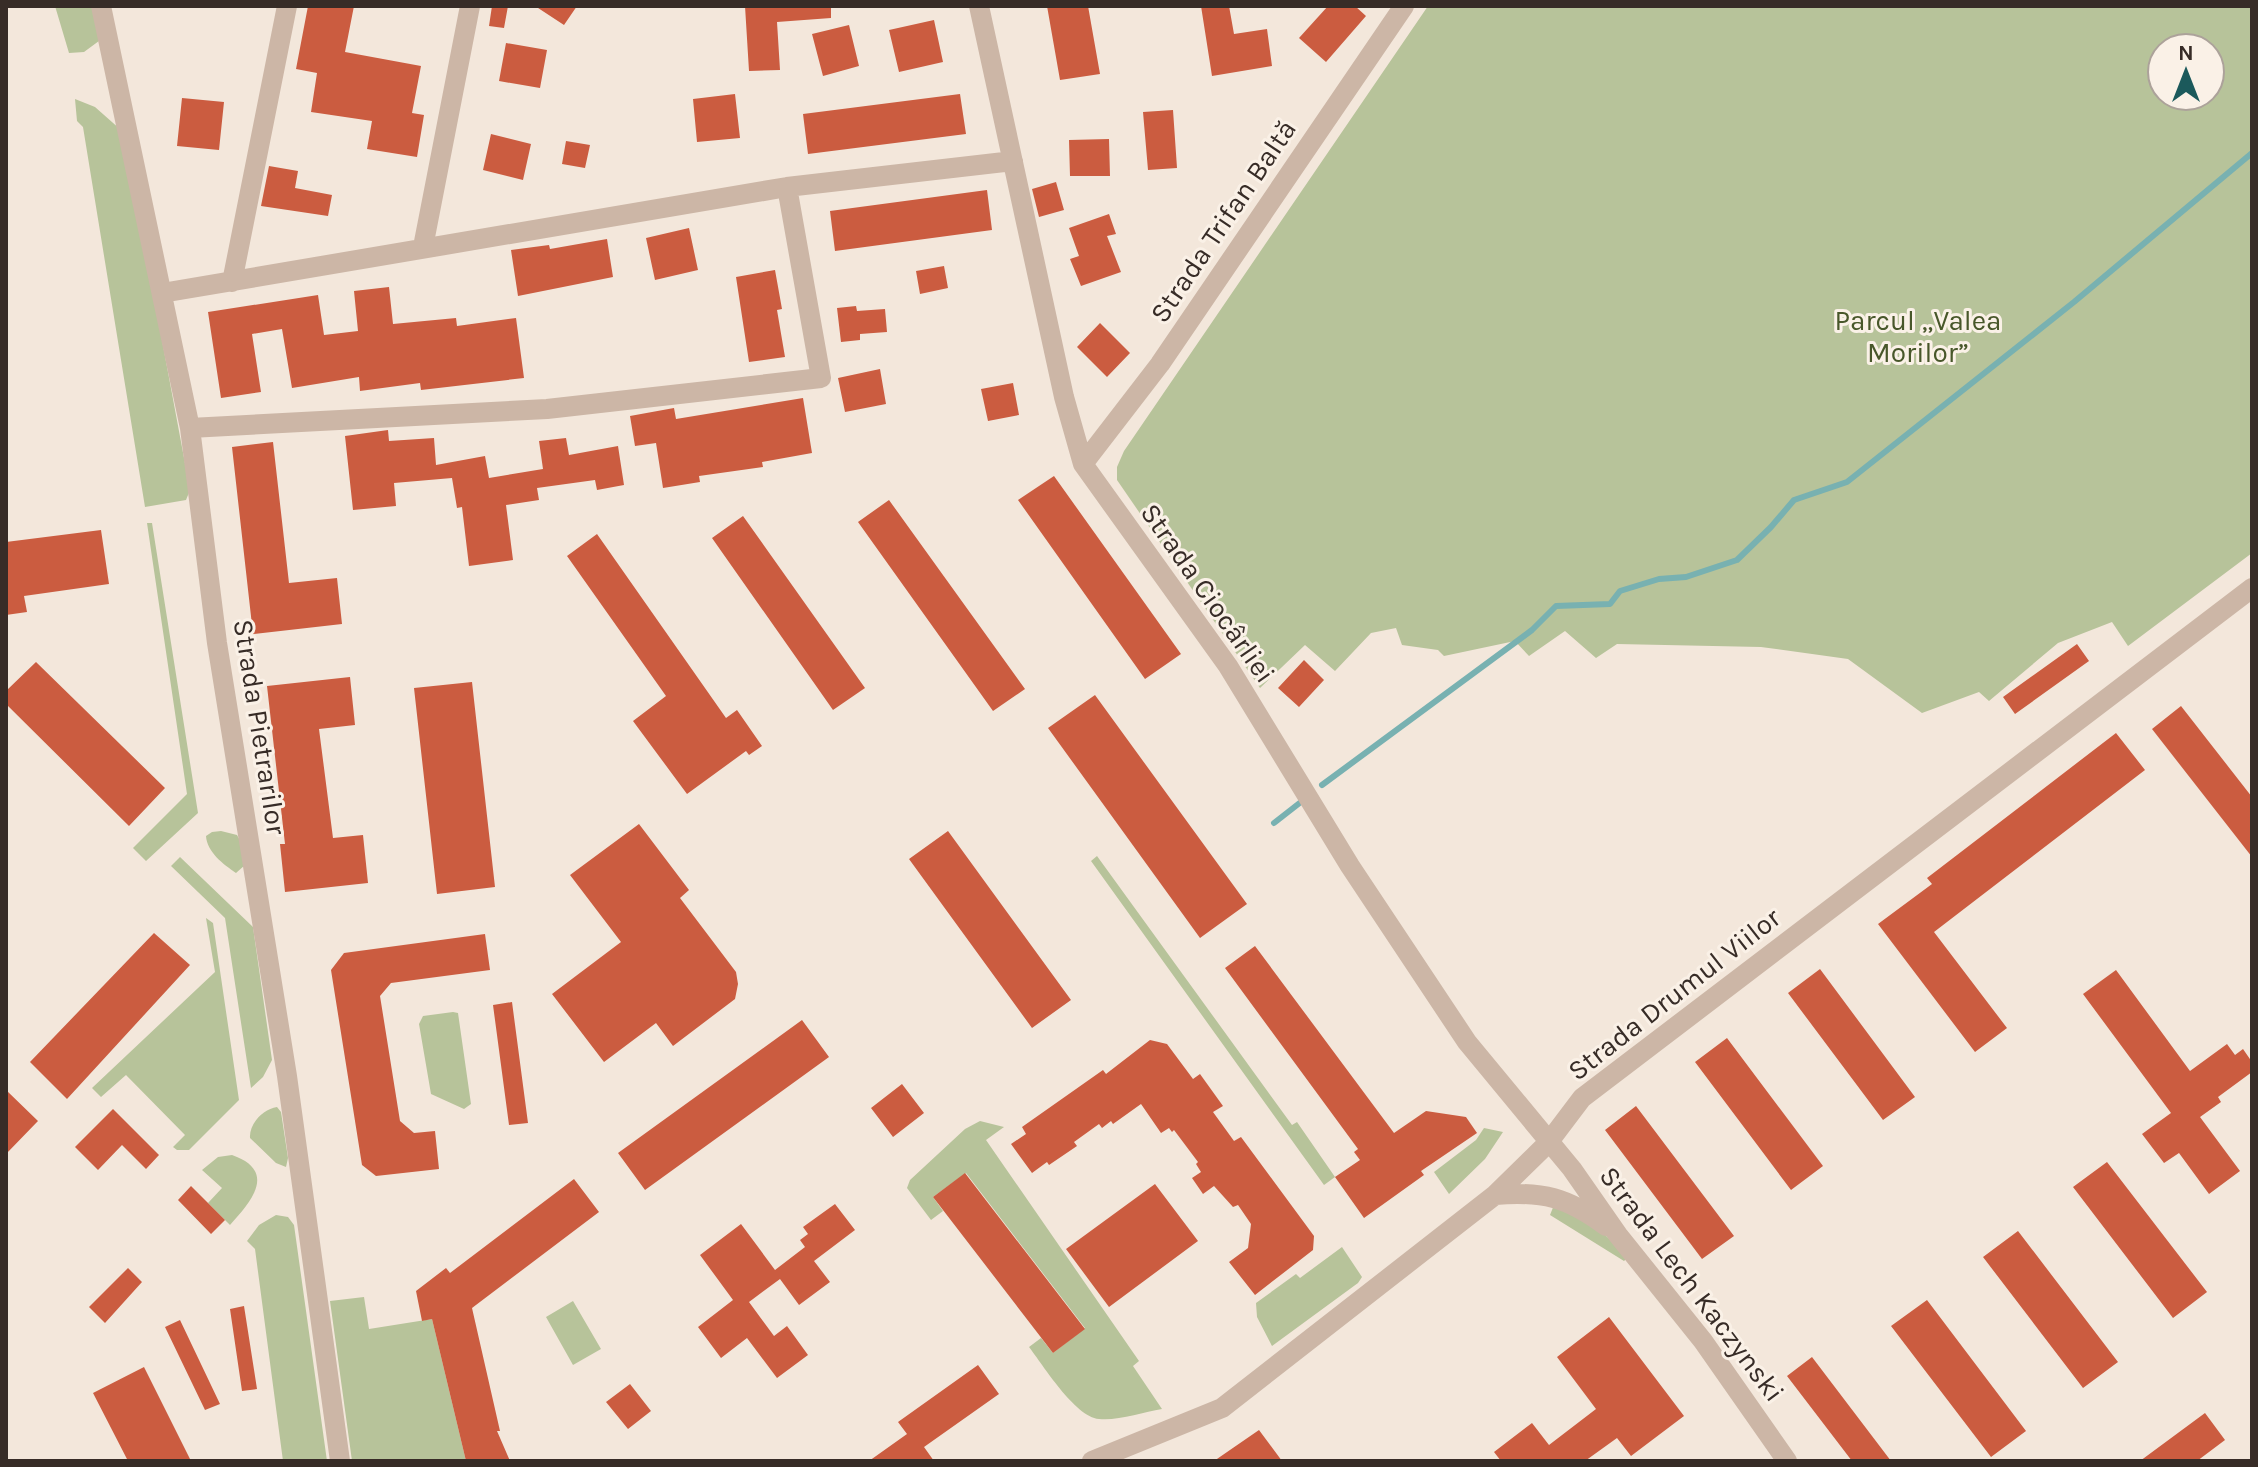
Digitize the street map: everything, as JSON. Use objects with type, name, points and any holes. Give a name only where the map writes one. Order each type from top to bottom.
[{"type":"street","name":"Strada Pietrarilor","points":[[101,6],[190,428],[217,643],[285,1061],[340,1461]]},
{"type":"street","points":[[232,282],[287,6]]},
{"type":"street","points":[[423,247],[470,6]]},
{"type":"street","name":"Strada Ciocârliei","points":[[979,6],[1064,397],[1083,464],[1228,666],[1350,866],[1467,1042],[1548,1143]]},
{"type":"street","name":"Strada Trifan Baltă","points":[[1083,464],[1160,364],[1404,6]]},
{"type":"street","points":[[162,293],[787,187],[1013,161]]},
{"type":"street","points":[[190,428],[547,409],[821,378],[787,187]]},
{"type":"street","name":"Strada Drumul Viilor","points":[[1092,1461],[1222,1408],[1495,1195],[1548,1143],[1579,1102],[1624,1065],[2252,588]]},
{"type":"street","name":"Strada Lech Kaczynski","points":[[1548,1143],[1572,1169],[1618,1235],[1703,1341],[1787,1461]]},
{"type":"street","points":[[1495,1195],[1549,1195],[1588,1213],[1618,1235]]},
{"type":"green space","points":[[55,6],[96,6],[103,38],[84,52],[69,53]]},
{"type":"green space","name":"Parcul „Valea Morilor”","points":[[1428,6],[2252,6],[2252,553],[2128,646],[2112,622],[2058,643],[1989,701],[1979,692],[1922,713],[1848,659],[1761,647],[1617,644],[1596,658],[1565,631],[1529,656],[1515,641],[1444,656],[1438,650],[1402,645],[1396,628],[1371,633],[1335,671],[1305,645],[1260,688],[1117,480],[1117,467],[1124,451]]},
{"type":"green space","points":[[75,99],[95,107],[121,130],[190,490],[186,500],[145,507],[83,127],[77,121]]},
{"type":"green space","points":[[147,523],[152,523],[198,813],[146,861],[133,848],[187,794]]},
{"type":"green space","points":[[221,831],[237,835],[242,844],[245,865],[236,873],[216,857],[207,842],[206,836]]},
{"type":"green space","points":[[1097,856],[1292,1125],[1297,1122],[1335,1177],[1324,1185],[1091,861]]},
{"type":"green space","points":[[180,857],[253,927],[272,1060],[263,1077],[251,1088],[225,918],[171,866]]},
{"type":"green space","points":[[206,918],[213,923],[239,1100],[189,1150],[177,1150],[173,1147],[185,1135],[126,1075],[101,1097],[92,1088],[215,972]]},
{"type":"green space","points":[[458,1013],[471,1104],[464,1109],[431,1094],[419,1024],[423,1016]]},
{"type":"green space","points":[[277,1107],[281,1112],[288,1158],[286,1167],[276,1163],[250,1138],[258,1118]]},
{"type":"green space","points":[[980,1121],[1004,1127],[986,1140],[1139,1361],[1133,1366],[1162,1409],[1122,1418],[1099,1419],[1080,1409],[1060,1389],[1029,1347],[1041,1338],[1053,1353],[1085,1328],[966,1173],[933,1197],[943,1211],[931,1220],[907,1188],[910,1180],[965,1129]]},
{"type":"green space","points":[[1484,1128],[1503,1132],[1485,1159],[1449,1194],[1434,1172],[1476,1140]]},
{"type":"green space","points":[[232,1155],[254,1169],[257,1178],[252,1197],[230,1225],[208,1203],[222,1188],[202,1170],[218,1157]]},
{"type":"green space","points":[[1554,1205],[1575,1213],[1594,1226],[1627,1258],[1624,1261],[1550,1215]]},
{"type":"green space","points":[[276,1215],[288,1217],[294,1225],[327,1461],[283,1461],[255,1249],[247,1241],[259,1225]]},
{"type":"green space","points":[[1342,1247],[1362,1277],[1358,1283],[1272,1346],[1257,1317],[1256,1303],[1296,1274],[1300,1278]]},
{"type":"green space","points":[[364,1297],[369,1329],[432,1319],[466,1461],[352,1461],[330,1301]]},
{"type":"green space","points":[[573,1301],[601,1349],[573,1365],[546,1317]]},
{"type":"building","points":[[308,6],[354,6],[345,52],[421,66],[412,113],[424,115],[417,157],[367,149],[372,121],[311,112],[317,73],[296,69]]},
{"type":"building","points":[[492,6],[508,6],[504,28],[489,26]]},
{"type":"building","points":[[535,6],[577,6],[564,25]]},
{"type":"building","points":[[745,6],[831,6],[831,18],[777,22],[780,70],[749,71]]},
{"type":"building","points":[[1047,6],[1088,6],[1100,74],[1060,80]]},
{"type":"building","points":[[1201,6],[1229,6],[1234,34],[1267,29],[1272,66],[1212,76]]},
{"type":"building","points":[[1328,6],[1355,6],[1366,16],[1326,62],[1299,38]]},
{"type":"building","points":[[934,20],[943,62],[899,72],[889,30]]},
{"type":"building","points":[[849,25],[859,66],[823,76],[812,34]]},
{"type":"building","points":[[506,43],[547,50],[540,88],[499,81]]},
{"type":"building","points":[[735,94],[740,138],[697,142],[693,99]]},
{"type":"building","points":[[960,94],[966,134],[808,154],[803,114]]},
{"type":"building","points":[[182,98],[224,102],[219,150],[177,146]]},
{"type":"building","points":[[1173,110],[1177,168],[1148,170],[1143,112]]},
{"type":"building","points":[[491,134],[531,144],[523,180],[483,170]]},
{"type":"building","points":[[1109,139],[1110,176],[1070,176],[1069,140]]},
{"type":"building","points":[[566,141],[590,145],[585,168],[562,164]]},
{"type":"building","points":[[269,166],[298,171],[295,188],[332,195],[328,216],[261,206]]},
{"type":"building","points":[[1056,182],[1064,210],[1039,217],[1032,189]]},
{"type":"building","points":[[987,190],[992,230],[835,251],[830,211]]},
{"type":"building","points":[[1109,214],[1116,234],[1107,236],[1121,272],[1081,286],[1070,259],[1079,256],[1069,228]]},
{"type":"building","points":[[689,228],[698,270],[655,280],[646,238]]},
{"type":"building","points":[[607,239],[613,277],[518,296],[511,250],[549,245],[550,249]]},
{"type":"building","points":[[944,266],[948,288],[920,294],[916,271]]},
{"type":"building","points":[[775,270],[782,309],[777,310],[785,357],[749,362],[736,277]]},
{"type":"building","points":[[389,287],[393,324],[456,318],[457,326],[516,318],[524,378],[421,390],[420,383],[360,391],[359,377],[292,388],[282,329],[252,334],[261,392],[221,398],[208,312],[318,295],[324,335],[358,331],[354,291]]},
{"type":"building","points":[[856,306],[857,311],[885,309],[887,332],[860,334],[860,340],[841,342],[837,308]]},
{"type":"building","points":[[1100,323],[1130,353],[1107,377],[1077,347]]},
{"type":"building","points":[[880,369],[886,404],[845,412],[838,378]]},
{"type":"building","points":[[1013,383],[1019,415],[988,421],[981,389]]},
{"type":"building","points":[[803,398],[812,453],[762,462],[763,467],[699,476],[700,482],[663,488],[656,443],[635,446],[630,416],[674,408],[676,419]]},
{"type":"building","points":[[388,430],[389,441],[434,438],[436,465],[485,456],[489,478],[543,469],[539,441],[566,438],[569,455],[618,446],[624,485],[597,490],[595,480],[537,488],[539,500],[506,505],[513,560],[469,566],[462,507],[457,508],[452,478],[394,483],[396,506],[353,510],[345,436]]},
{"type":"building","points":[[273,442],[289,583],[337,578],[342,624],[253,634],[232,447]]},
{"type":"building","points":[[1054,476],[1181,654],[1145,679],[1018,500]]},
{"type":"building","points":[[889,500],[1025,689],[993,711],[858,522]]},
{"type":"building","points":[[743,516],[865,688],[833,710],[712,538]]},
{"type":"building","points":[[101,530],[109,584],[24,596],[27,612],[6,615],[6,542]]},
{"type":"building","points":[[597,534],[726,718],[737,710],[762,746],[749,755],[746,751],[687,794],[633,721],[666,696],[567,556]]},
{"type":"building","points":[[2077,644],[2089,661],[2015,714],[2003,697]]},
{"type":"building","points":[[1304,660],[1324,680],[1299,707],[1278,688]]},
{"type":"building","points":[[36,662],[165,788],[129,826],[6,704],[6,691]]},
{"type":"building","points":[[350,677],[355,725],[319,729],[333,838],[363,835],[368,883],[285,892],[280,844],[285,844],[267,686]]},
{"type":"building","points":[[472,682],[495,887],[437,894],[414,688]]},
{"type":"building","points":[[1095,695],[1247,904],[1200,938],[1048,728]]},
{"type":"building","points":[[2181,706],[2252,797],[2252,857],[2152,729]]},
{"type":"building","points":[[2116,733],[2145,770],[1934,932],[2007,1028],[1975,1052],[1878,924],[1932,884],[1927,878]]},
{"type":"building","points":[[639,824],[689,890],[680,898],[736,972],[738,984],[735,999],[673,1046],[656,1023],[604,1062],[552,994],[621,942],[570,875]]},
{"type":"building","points":[[948,831],[1071,1000],[1032,1028],[909,859]]},
{"type":"building","points":[[154,933],[190,965],[67,1099],[30,1062]]},
{"type":"building","points":[[485,934],[490,970],[391,983],[380,996],[400,1121],[414,1133],[435,1131],[439,1169],[376,1176],[362,1165],[331,970],[344,953]]},
{"type":"building","points":[[1255,946],[1394,1133],[1426,1111],[1466,1117],[1477,1133],[1421,1171],[1424,1175],[1364,1218],[1335,1177],[1360,1160],[1354,1152],[1358,1149],[1225,968]]},
{"type":"building","points":[[1820,969],[1915,1097],[1883,1120],[1788,993]]},
{"type":"building","points":[[2116,970],[2190,1071],[2227,1044],[2235,1055],[2243,1049],[2252,1062],[2252,1072],[2218,1097],[2221,1102],[2200,1117],[2240,1171],[2209,1194],[2179,1153],[2164,1163],[2142,1134],[2171,1113],[2083,994]]},
{"type":"building","points":[[512,1002],[528,1123],[509,1125],[493,1005]]},
{"type":"building","points":[[802,1020],[829,1057],[645,1190],[618,1153]]},
{"type":"building","points":[[1727,1038],[1823,1166],[1791,1190],[1695,1062]]},
{"type":"building","points":[[1150,1040],[1167,1044],[1193,1079],[1200,1074],[1223,1106],[1213,1112],[1234,1141],[1241,1137],[1314,1236],[1313,1250],[1255,1295],[1229,1262],[1248,1248],[1251,1224],[1238,1205],[1233,1207],[1214,1186],[1203,1194],[1192,1178],[1201,1172],[1196,1164],[1198,1162],[1174,1130],[1172,1132],[1169,1128],[1161,1133],[1141,1104],[1113,1124],[1111,1121],[1102,1128],[1099,1124],[1074,1142],[1077,1146],[1032,1173],[1011,1144],[1026,1134],[1022,1127],[1103,1070],[1106,1074]]},
{"type":"building","points":[[902,1084],[924,1113],[893,1137],[871,1108]]},
{"type":"building","points":[[6,1090],[38,1121],[6,1154]]},
{"type":"building","points":[[1636,1106],[1734,1236],[1702,1259],[1605,1130]]},
{"type":"building","points":[[113,1109],[159,1155],[146,1169],[122,1145],[98,1170],[75,1147]]},
{"type":"building","points":[[2107,1162],[2207,1292],[2173,1318],[2073,1187]]},
{"type":"building","points":[[965,1173],[1085,1329],[1053,1353],[933,1197]]},
{"type":"building","points":[[574,1179],[599,1212],[472,1308],[500,1431],[497,1431],[510,1461],[466,1461],[432,1319],[422,1321],[416,1291],[446,1268],[450,1273]]},
{"type":"building","points":[[1155,1184],[1198,1241],[1109,1307],[1066,1249]]},
{"type":"building","points":[[191,1186],[225,1220],[211,1234],[178,1200]]},
{"type":"building","points":[[835,1204],[855,1230],[814,1261],[830,1282],[799,1305],[780,1279],[749,1302],[774,1336],[787,1326],[808,1355],[777,1378],[747,1338],[721,1358],[698,1327],[733,1300],[700,1255],[741,1224],[775,1270],[805,1247],[800,1240],[808,1234],[803,1227]]},
{"type":"building","points":[[2018,1231],[2118,1362],[2083,1388],[1983,1257]]},
{"type":"building","points":[[128,1268],[142,1282],[105,1323],[89,1307]]},
{"type":"building","points":[[1927,1300],[2026,1431],[1991,1457],[1891,1326]]},
{"type":"building","points":[[244,1306],[257,1389],[242,1391],[230,1309]]},
{"type":"building","points":[[1609,1317],[1684,1416],[1631,1456],[1617,1438],[1585,1461],[1501,1461],[1494,1452],[1532,1423],[1549,1445],[1596,1409],[1557,1357]]},
{"type":"building","points":[[180,1320],[220,1404],[205,1410],[165,1327]]},
{"type":"building","points":[[1812,1357],[1891,1461],[1852,1461],[1787,1376]]},
{"type":"building","points":[[978,1365],[999,1394],[924,1447],[934,1461],[869,1461],[907,1434],[898,1422]]},
{"type":"building","points":[[144,1367],[191,1461],[128,1461],[93,1393]]},
{"type":"building","points":[[630,1384],[651,1411],[628,1429],[606,1402]]},
{"type":"building","points":[[2205,1413],[2225,1440],[2197,1461],[2140,1461]]},
{"type":"building","points":[[1259,1430],[1282,1461],[1214,1461]]},
{"type":"waterway","points":[[1322,785],[1532,630],[1556,606],[1610,604],[1620,591],[1659,579],[1686,577],[1737,560],[1794,500],[1847,482],[2074,302],[2252,153]]},
{"type":"waterway","points":[[1274,823],[1306,798]]}]
